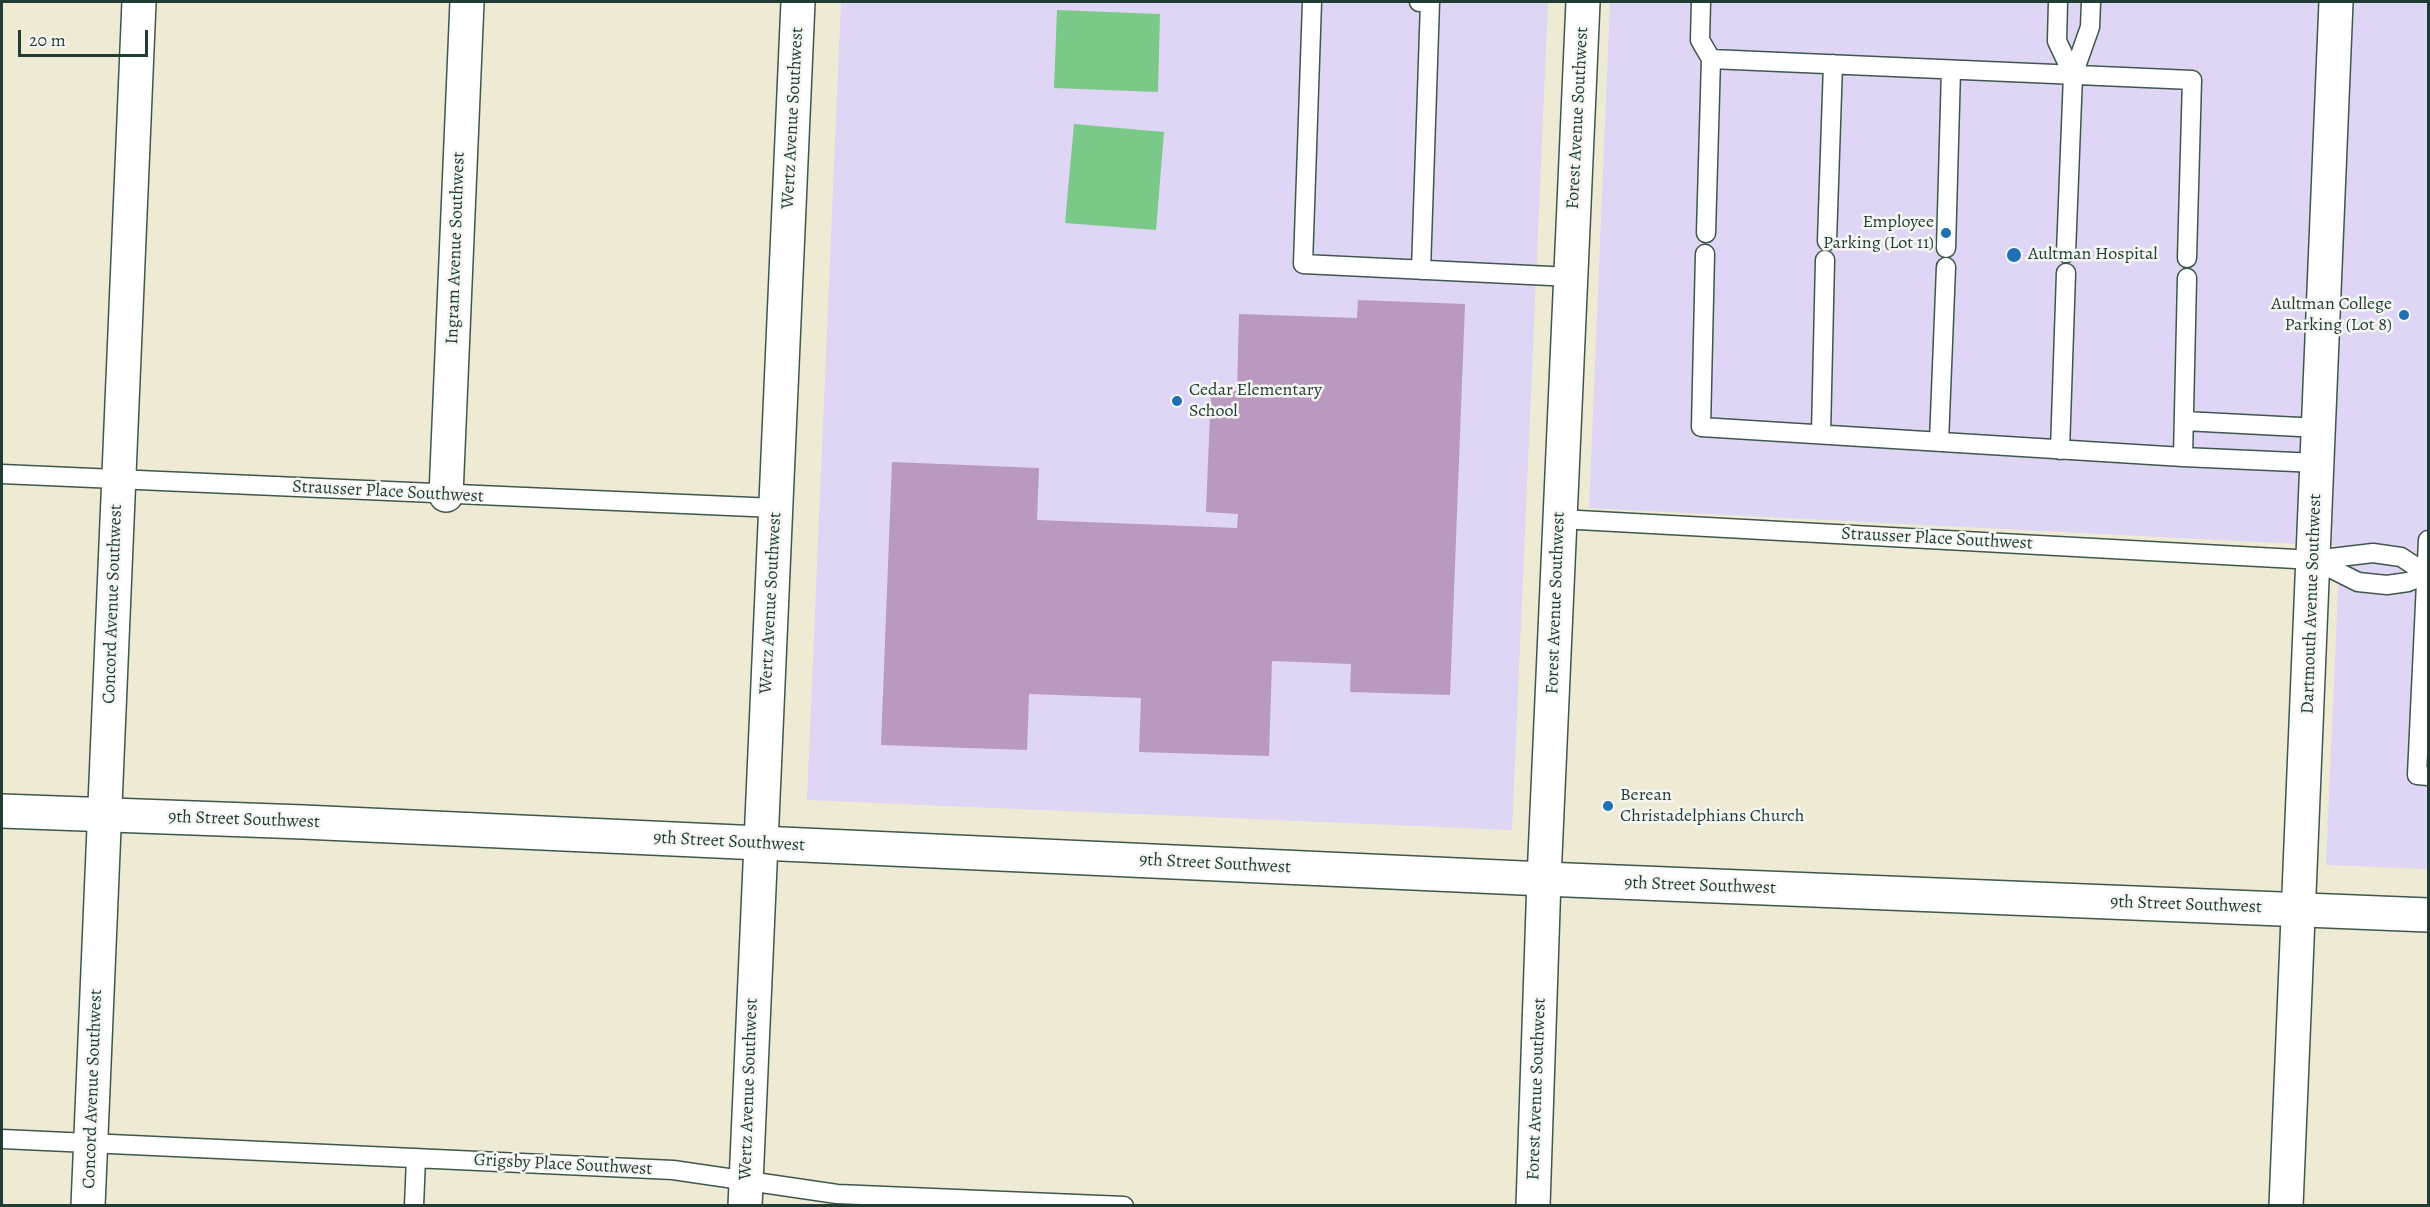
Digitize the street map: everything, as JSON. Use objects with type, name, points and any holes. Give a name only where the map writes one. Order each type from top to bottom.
[{"type":"street","name":"Concord Avenue Southwest","points":[[88,1206],[139,2]]},
{"type":"street","name":"Ingram Avenue Southwest","points":[[446,495],[467,2]]},
{"type":"street","name":"Wertz Avenue Southwest","points":[[745,1193],[798,2]]},
{"type":"street","name":"Forest Avenue Southwest","points":[[1533,1206],[1544,879],[1584,2]]},
{"type":"street","name":"Dartmouth Avenue Southwest","points":[[2286,1206],[2336,2]]},
{"type":"street","name":"9th Street Southwest","points":[[2,811],[1544,879],[2428,915]]},
{"type":"lane","points":[[1312,2],[1303,264],[1571,277]]},
{"type":"lane","points":[[1419,2],[1430,2],[1421,270]]},
{"type":"lane","points":[[1701,2],[1700,40],[1711,59],[1706,233]]},
{"type":"lane","points":[[2058,2],[2057,40],[2073,75]]},
{"type":"lane","points":[[2066,253],[2073,75],[2090,27],[2091,2]]},
{"type":"lane","points":[[1711,59],[2192,80],[2187,258]]},
{"type":"lane","points":[[1827,241],[1833,64]]},
{"type":"lane","points":[[1946,248],[1951,70]]},
{"type":"lane","points":[[1705,254],[1701,427],[2183,457],[2318,462]]},
{"type":"lane","points":[[1821,434],[1825,260]]},
{"type":"lane","points":[[1939,442],[1946,267]]},
{"type":"lane","points":[[2060,450],[2066,273]]},
{"type":"lane","points":[[2183,457],[2187,278]]},
{"type":"lane","points":[[2184,421],[2319,428]]},
{"type":"lane","name":"Strausser Place Southwest","points":[[2,474],[775,508]]},
{"type":"lane","name":"Strausser Place Southwest","points":[[1560,519],[2314,560]]},
{"type":"lane","points":[[2428,540],[2417,775],[2428,776]]},
{"type":"lane","points":[[2314,560],[2373,553],[2402,557],[2428,574]]},
{"type":"lane","points":[[2314,560],[2358,582],[2387,585],[2408,582],[2428,574]]},
{"type":"lane","name":"Grigsby Place Southwest","points":[[2,1139],[673,1170],[745,1193],[837,1194],[1124,1206]]},
{"type":"lane","points":[[414,1206],[416,1158]]},
{"type":"shaded area","name":"Cedar Elementary School","points":[[841,2],[1548,2],[1512,830],[807,800]]},
{"type":"shaded area","name":"Aultman Hospital","points":[[1610,2],[2428,2],[2428,869],[2326,865],[2340,546],[1589,508]]},
{"type":"green space","points":[[1057,10],[1160,14],[1158,92],[1054,88]]},
{"type":"green space","points":[[1074,124],[1164,132],[1156,230],[1065,223]]},
{"type":"building","points":[[1358,300],[1465,304],[1450,695],[1350,692],[1351,664],[1272,661],[1269,756],[1139,752],[1141,698],[1029,694],[1027,750],[881,745],[892,462],[1039,468],[1037,520],[1237,528],[1238,514],[1206,512],[1211,390],[1237,391],[1239,314],[1357,318]]},
{"type":"place","name":"Employee Parking (Lot 11)","points":[[1946,233]]},
{"type":"place","name":"Aultman Hospital","points":[[2014,255]]},
{"type":"place","name":"Aultman College Parking (Lot 8)","points":[[2404,315]]},
{"type":"place","name":"Cedar Elementary School","points":[[1177,401]]},
{"type":"place","name":"Berean Christadelphians Church","points":[[1608,806]]}]
